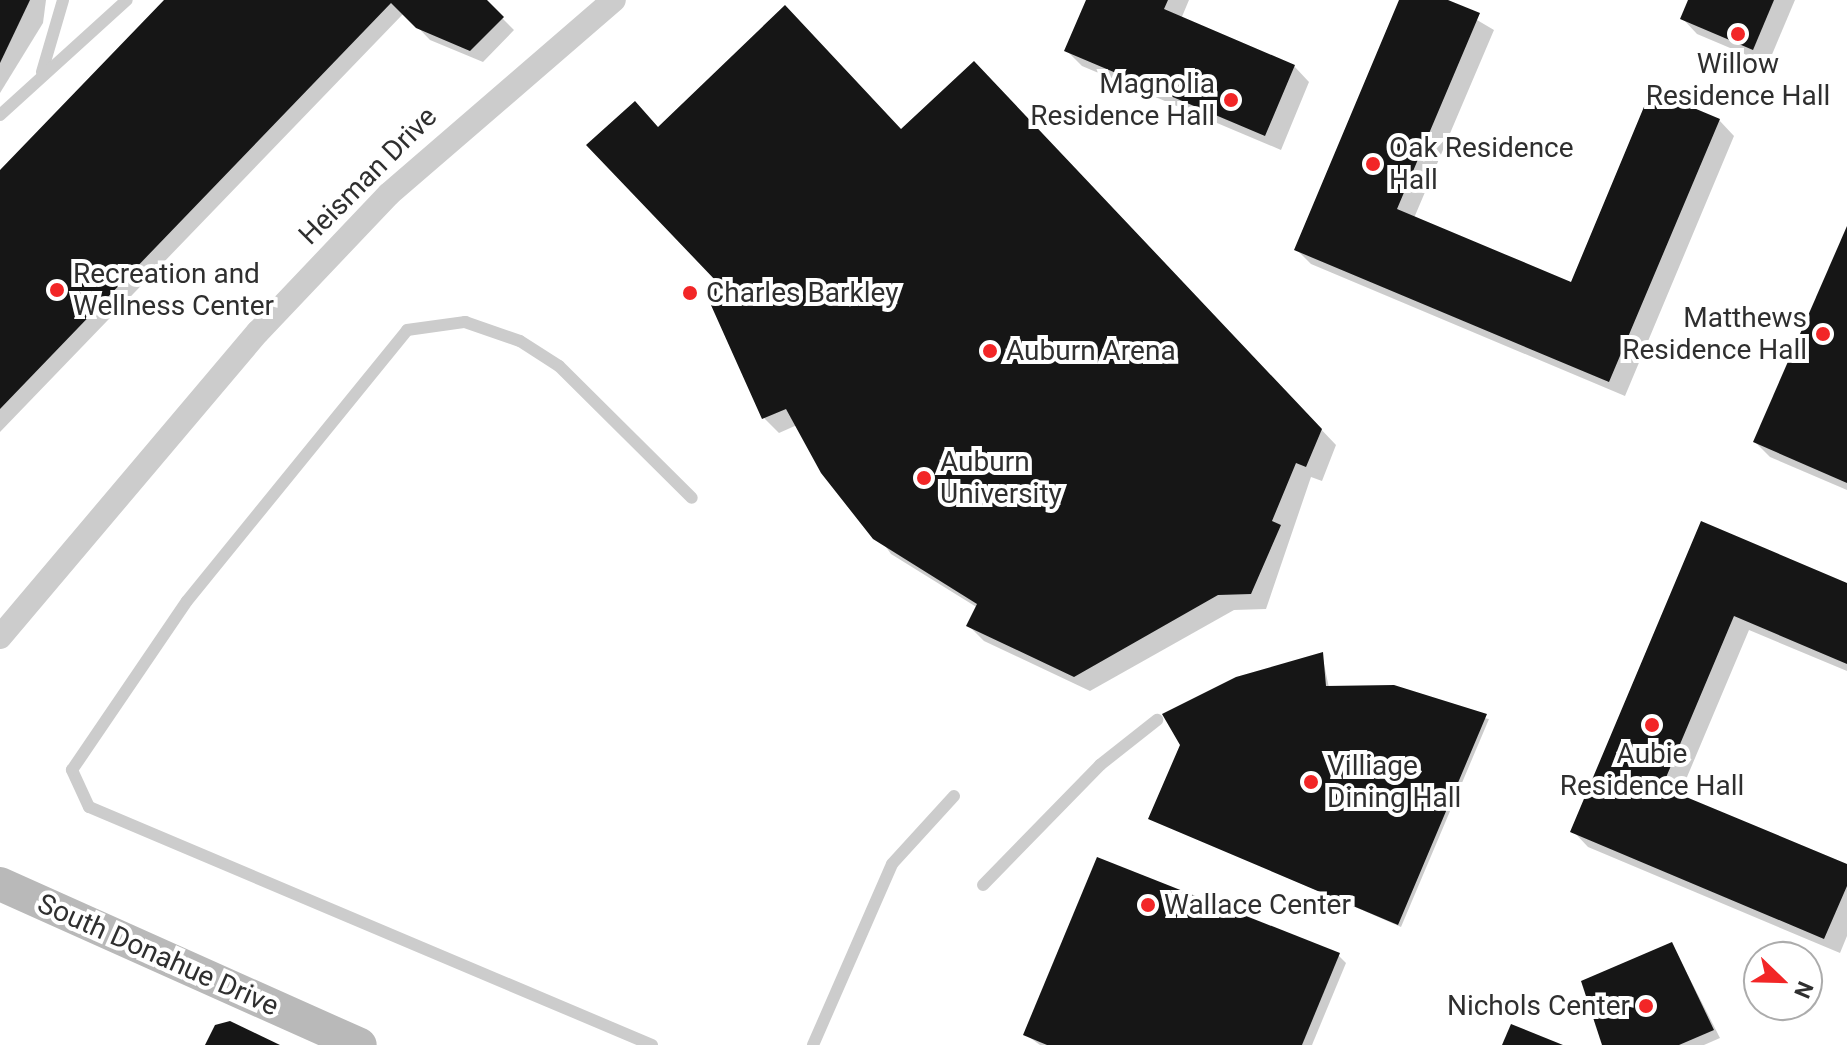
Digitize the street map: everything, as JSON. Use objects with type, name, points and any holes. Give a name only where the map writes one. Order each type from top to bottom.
[{"type":"street","name":"Heisman Drive","points":[[0,637],[258,332],[378,205],[446,139],[614,0]]},
{"type":"street","name":"South Donahue Drive","points":[[0,884],[360,1045]]},
{"type":"lane","points":[[41,75],[63,0]]},
{"type":"lane","points":[[0,115],[127,0]]},
{"type":"lane","points":[[652,1045],[89,807],[72,770],[187,601],[407,330],[465,322],[520,341],[559,366],[692,498]]},
{"type":"lane","points":[[983,885],[1100,765],[1157,720]]},
{"type":"lane","points":[[813,1045],[892,864],[954,796]]},
{"type":"building","points":[[0,0],[30,0],[0,63]]},
{"type":"building","name":"Recreation and Wellness Center","points":[[164,0],[487,0],[504,17],[470,51],[416,28],[391,3],[0,409],[0,170]]},
{"type":"building","name":"Magnolia Residence Hall","points":[[1086,0],[1168,0],[1164,9],[1295,65],[1265,136],[1064,51]]},
{"type":"building","name":"Oak Residence Hall","points":[[1399,0],[1448,0],[1480,13],[1397,209],[1571,282],[1651,90],[1720,119],[1609,382],[1294,250]]},
{"type":"building","name":"Willow Residence Hall","points":[[1688,0],[1774,0],[1753,50],[1680,19]]},
{"type":"building","name":"Auburn Arena","points":[[785,5],[901,129],[974,61],[1322,429],[1306,467],[1296,463],[1272,521],[1281,525],[1251,594],[1218,595],[1074,677],[966,626],[977,604],[873,539],[821,473],[786,409],[762,419],[706,294],[717,282],[586,145],[635,101],[658,127]]},
{"type":"building","name":"Matthews Residence Hall","points":[[1847,226],[1847,483],[1753,442]]},
{"type":"building","name":"Aubie Residence Hall","points":[[1701,521],[1847,583],[1847,664],[1734,616],[1662,787],[1847,864],[1847,886],[1824,939],[1570,832]]},
{"type":"building","name":"Villiage Dining Hall","points":[[1323,652],[1326,686],[1394,685],[1487,714],[1398,925],[1148,819],[1180,745],[1162,714],[1236,677]]},
{"type":"building","name":"Wallace Center","points":[[1097,857],[1340,953],[1302,1045],[1047,1045],[1023,1035]]},
{"type":"building","name":"Nichols Center","points":[[1672,942],[1714,1030],[1679,1045],[1602,1045],[1581,981]]},
{"type":"building","points":[[230,1021],[280,1045],[205,1045],[215,1025]]},
{"type":"building","name":"Nichols Center","points":[[1511,1024],[1563,1045],[1502,1045]]},
{"type":"place","name":"Willow Residence Hall","points":[[1738,34]]},
{"type":"place","name":"Magnolia Residence Hall","points":[[1231,100]]},
{"type":"place","name":"Oak Residence Hall","points":[[1373,164]]},
{"type":"place","name":"Recreation and Wellness Center","points":[[57,290]]},
{"type":"place","name":"Charles Barkley","points":[[690,293]]},
{"type":"place","name":"Matthews Residence Hall","points":[[1823,334]]},
{"type":"place","name":"Auburn Arena","points":[[990,351]]},
{"type":"place","name":"Auburn University","points":[[924,478]]},
{"type":"place","name":"Aubie Residence Hall","points":[[1652,725]]},
{"type":"place","name":"Villiage Dining Hall","points":[[1311,782]]},
{"type":"place","name":"Wallace Center","points":[[1148,905]]},
{"type":"place","name":"Nichols Center","points":[[1646,1006]]}]
